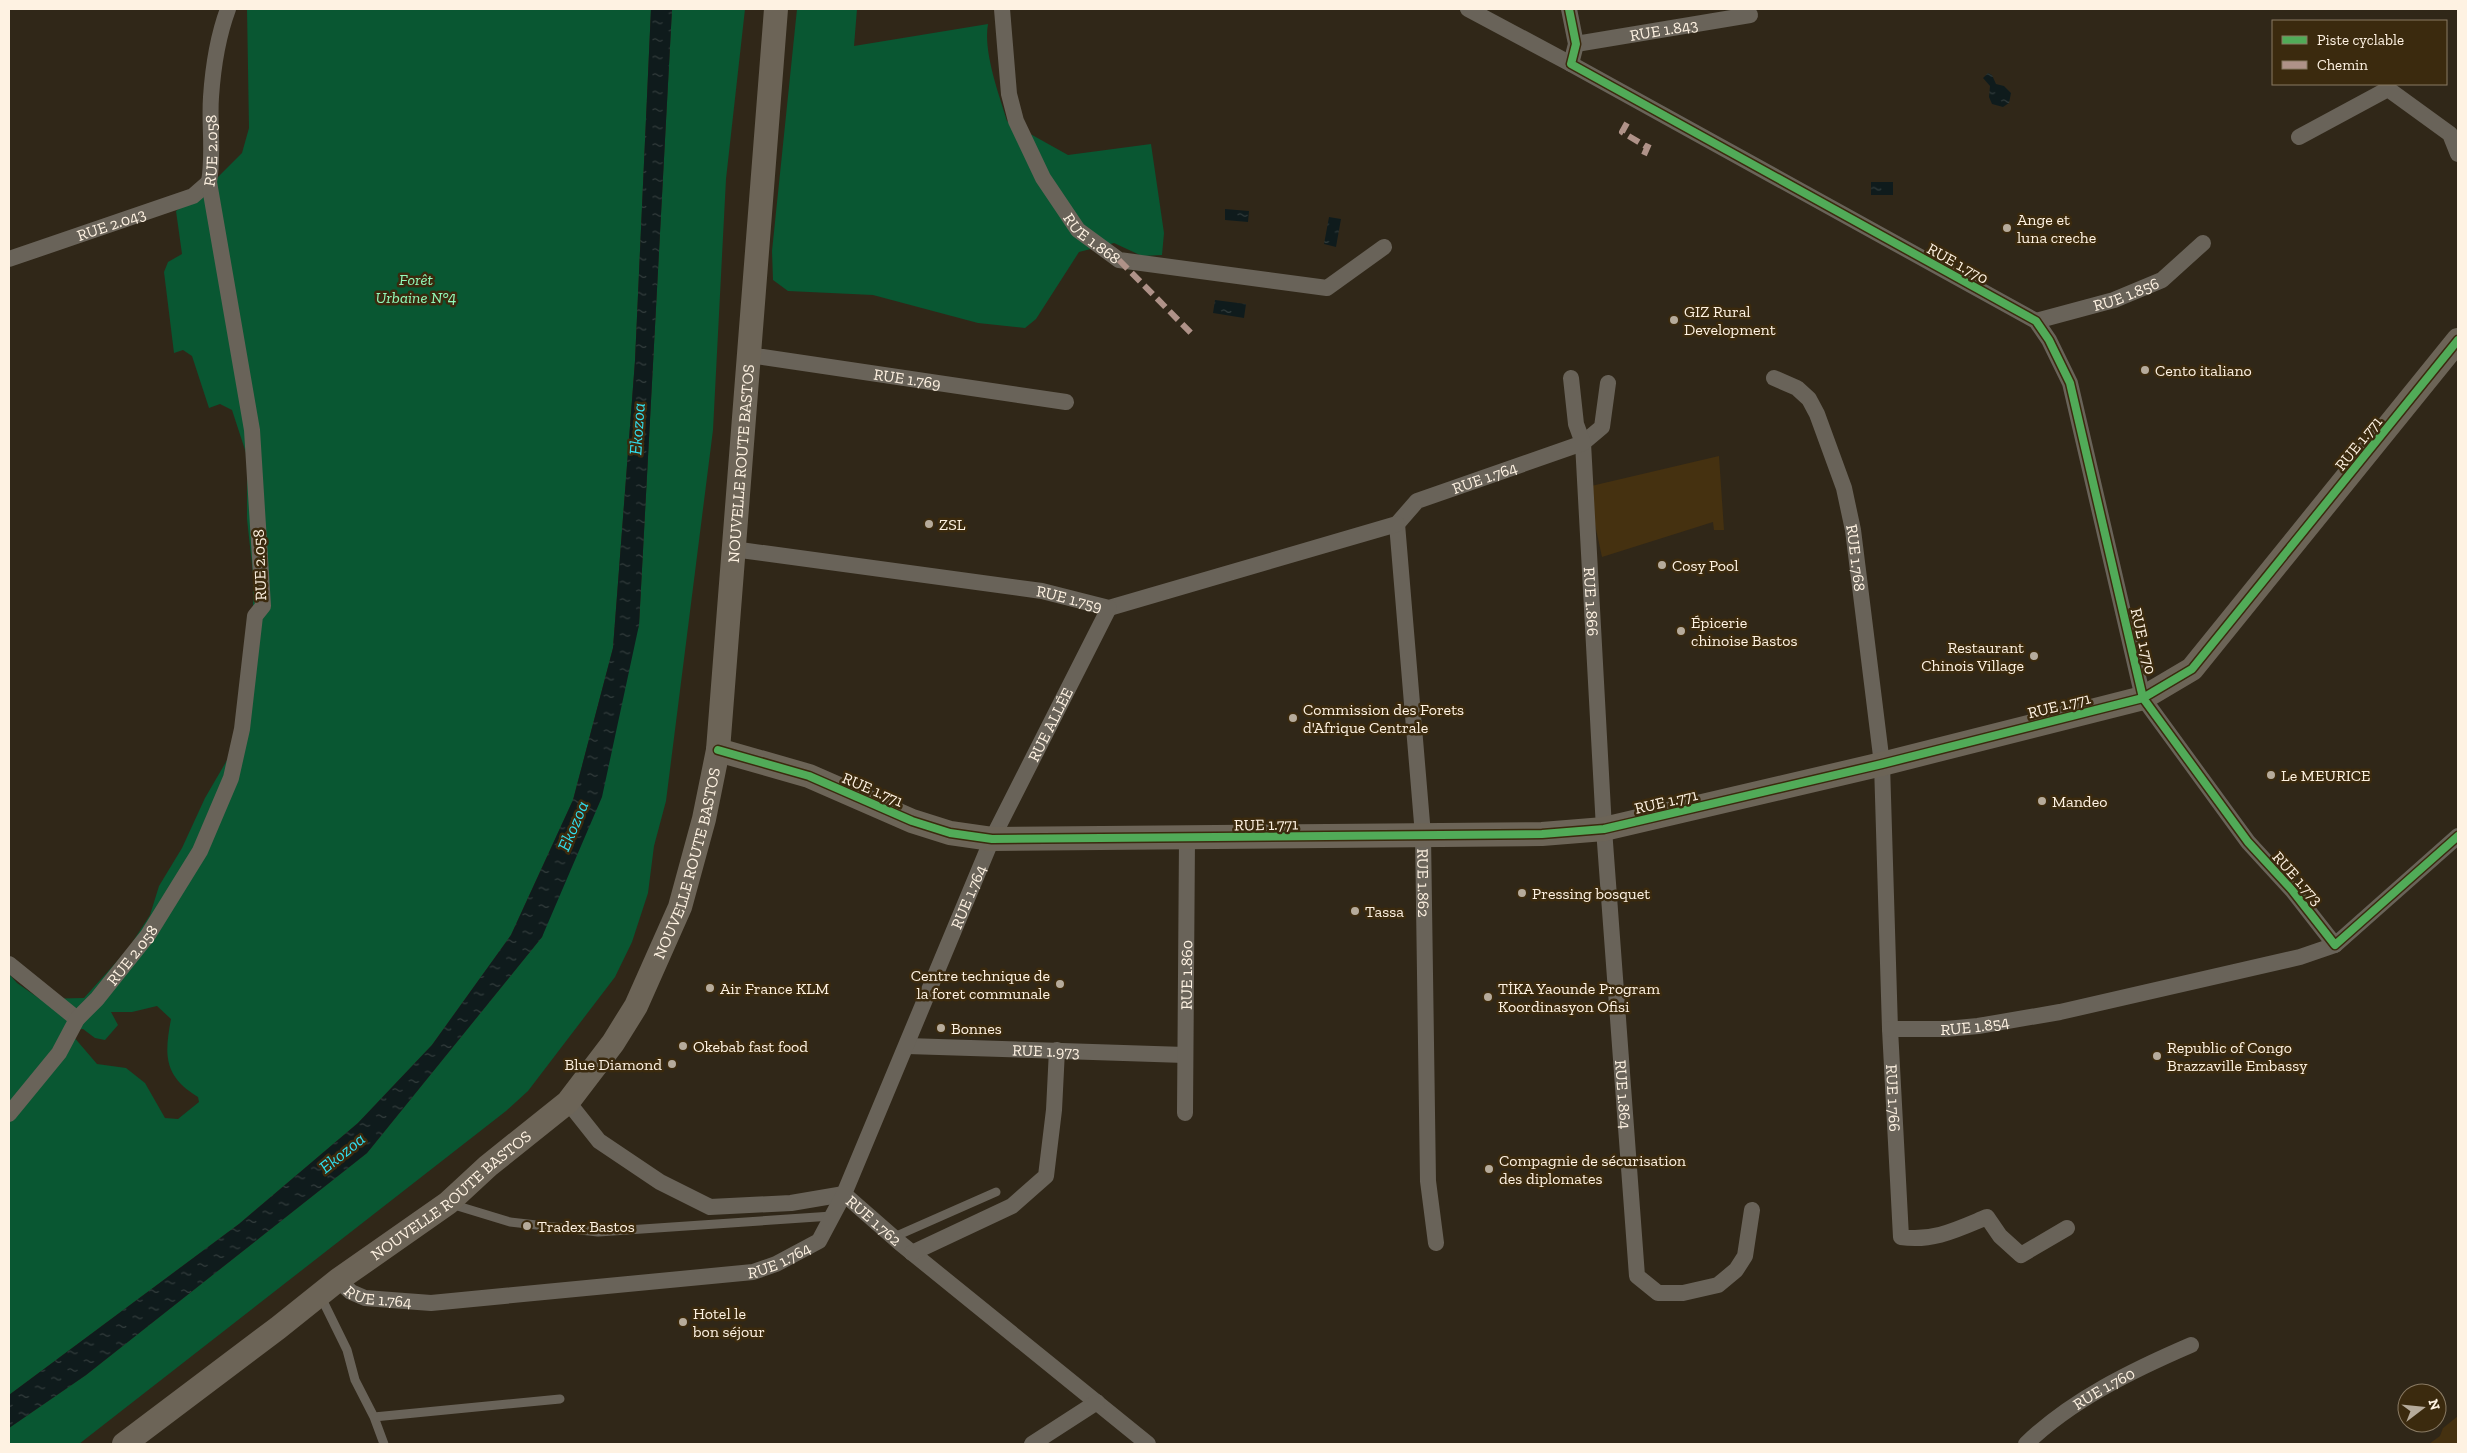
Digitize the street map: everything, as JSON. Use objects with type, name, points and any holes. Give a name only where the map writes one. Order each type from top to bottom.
[{"type":"street","name":"RUE 2.058","points":[[9,1114],[59,1053],[78,1019],[97,999],[148,935],[200,851],[231,778],[242,729],[255,616],[263,606],[252,430],[209,182],[212,166],[211,96],[220,29],[228,9]]},
{"type":"street","name":"NOUVELLE ROUTE BASTOS","points":[[124,1444],[338,1280],[448,1203],[488,1166],[568,1102],[613,1043],[636,1006],[676,915],[704,818],[718,750],[776,9]]},
{"type":"street","name":"RUE 1.868","points":[[1002,9],[1009,94],[1016,122],[1027,149],[1062,209],[1078,230],[1119,260],[1327,288],[1384,248]]},
{"type":"street","name":"RUE 1.770","points":[[1468,9],[2036,321],[2049,340],[2070,383],[2143,698]]},
{"type":"street","points":[[1569,9],[1576,44],[1571,64]]},
{"type":"street","name":"RUE 1.843","points":[[1576,44],[1750,14]]},
{"type":"street","points":[[2299,137],[2388,89],[2450,134],[2458,154]]},
{"type":"street","name":"RUE 2.043","points":[[9,259],[193,196],[209,182]]},
{"type":"street","name":"RUE 1.856","points":[[2036,321],[2114,300],[2162,280],[2203,243]]},
{"type":"street","name":"RUE 1.771","points":[[718,750],[809,776],[912,821],[950,833],[992,839],[1187,839],[1542,834],[1604,829],[1882,764],[2143,698],[2192,669],[2458,340]]},
{"type":"street","name":"RUE 1.769","points":[[749,354],[1066,402]]},
{"type":"street","name":"RUE 1.866","points":[[1572,378],[1576,424],[1583,443],[1604,829]]},
{"type":"street","name":"RUE 1.768","points":[[1774,378],[1797,388],[1809,400],[1817,414],[1844,488],[1853,530],[1882,764]]},
{"type":"street","points":[[1583,443],[1602,428],[1608,383]]},
{"type":"street","name":"RUE 1.764","points":[[1397,524],[1417,501],[1583,443]]},
{"type":"street","name":"RUE 1.759","points":[[733,549],[1042,591],[1109,608],[1397,524]]},
{"type":"street","name":"RUE 1.862","points":[[1397,524],[1423,835],[1428,1182],[1436,1242]]},
{"type":"street","name":"RUE ALLÉE","points":[[992,839],[1109,608]]},
{"type":"street","name":"RUE 1.773","points":[[2143,698],[2248,842],[2292,890],[2335,945]]},
{"type":"street","name":"RUE 1.766","points":[[1882,764],[1890,1028],[1901,1237],[1916,1239],[1940,1237],[1987,1217],[2000,1236],[2021,1255],[2067,1228]]},
{"type":"street","name":"RUE 1.864","points":[[1604,829],[1637,1276],[1658,1293],[1683,1294],[1718,1284],[1736,1270],[1745,1256],[1752,1210]]},
{"type":"street","points":[[2335,945],[2458,836]]},
{"type":"street","name":"RUE 1.764","points":[[338,1280],[352,1292],[365,1298],[431,1303],[753,1272],[776,1264],[819,1241],[844,1194],[908,1046],[992,839]]},
{"type":"street","name":"RUE 1.860","points":[[1185,1113],[1187,839]]},
{"type":"street","name":"RUE 1.854","points":[[1890,1028],[1946,1029],[1978,1026],[2060,1012],[2300,957],[2335,945]]},
{"type":"street","points":[[9,964],[78,1019]]},
{"type":"street","name":"RUE 1.973","points":[[908,1046],[1185,1055]]},
{"type":"street","points":[[912,1253],[1012,1206],[1046,1176],[1058,1050]]},
{"type":"street","name":"RUE 1.762","points":[[568,1102],[599,1142],[660,1182],[710,1206],[791,1203],[844,1194],[912,1253],[1148,1444]]},
{"type":"street","name":"RUE 1.760","points":[[2026,1444],[2039,1432],[2074,1407],[2127,1375],[2191,1345]]},
{"type":"street","points":[[1032,1444],[1097,1402]]},
{"type":"lane","points":[[894,1238],[996,1192]]},
{"type":"lane","points":[[448,1203],[510,1222],[598,1232],[832,1216]]},
{"type":"lane","points":[[319,1295],[347,1350],[355,1380],[374,1417],[384,1444]]},
{"type":"lane","points":[[374,1417],[560,1399]]},
{"type":"shaded area","points":[[1719,456],[1724,530],[1714,530],[1713,522],[1602,557],[1587,487]]},
{"type":"shaded area","points":[[2458,1416],[2458,1444],[2429,1444],[2441,1433],[2447,1433],[2447,1425]]},
{"type":"green space","name":"Forêt Urbaine N°4","points":[[247,9],[651,9],[635,361],[613,648],[573,800],[511,935],[432,1045],[358,1123],[239,1224],[9,1395],[9,974],[17,983],[40,999],[84,998],[128,949],[150,915],[159,886],[182,848],[205,798],[230,755],[253,624],[253,574],[247,519],[247,456],[232,410],[220,404],[209,408],[192,356],[183,350],[174,353],[164,272],[168,262],[182,254],[176,211],[207,188],[242,153],[249,128]],"holes":[[[157,1006],[171,1019],[167,1044],[169,1064],[178,1081],[198,1097],[199,1102],[178,1119],[165,1118],[145,1083],[126,1068],[97,1064],[73,1036],[78,1029],[83,1029],[95,1038],[105,1040],[118,1025],[111,1012],[132,1012]]]},
{"type":"green space","points":[[672,9],[745,9],[726,179],[713,430],[666,801],[654,846],[648,893],[632,942],[615,977],[528,1091],[506,1111],[79,1444],[9,1444],[9,1428],[86,1375],[367,1153],[542,937],[639,625]]},
{"type":"green space","points":[[797,9],[857,9],[854,46],[988,24],[987,35],[990,60],[1007,121],[1068,155],[1151,144],[1164,233],[1162,255],[1142,256],[1114,243],[1079,252],[1036,319],[1025,328],[978,323],[873,295],[788,291],[773,280],[772,251]]},
{"type":"water","name":"Ekozoa","points":[[651,9],[672,9],[639,625],[602,797],[542,937],[367,1153],[86,1375],[9,1428],[9,1395],[239,1224],[358,1123],[432,1045],[511,935],[573,800],[613,648],[635,361]]},
{"type":"water","points":[[1988,73],[1992,75],[1996,84],[2004,86],[2011,93],[2009,103],[2003,107],[1992,104],[1989,97],[1990,86],[1983,78]]},
{"type":"water","points":[[1871,182],[1893,182],[1893,195],[1871,195]]},
{"type":"water","points":[[1225,209],[1249,211],[1248,222],[1225,220]]},
{"type":"water","points":[[1329,217],[1341,219],[1336,247],[1324,244]]},
{"type":"water","points":[[1215,300],[1246,304],[1244,318],[1213,313]]},
{"type":"marked path","points":[[1627,123],[1622,132],[1647,147]]},
{"type":"marked path","points":[[1644,155],[1651,139]]},
{"type":"marked path","points":[[1119,260],[1192,334]]},
{"type":"cycle path","points":[[1569,9],[1576,44],[1571,64],[2036,321],[2049,340],[2070,383],[2143,698],[2248,842],[2292,890],[2335,945],[2458,836]]},
{"type":"cycle path","points":[[718,750],[809,776],[912,821],[950,833],[992,839],[1542,834],[1604,829],[1882,764],[2143,698],[2192,669],[2458,340]]},
{"type":"place","name":"Ange et luna creche","points":[[2007,228]]},
{"type":"place","name":"GIZ Rural Development","points":[[1674,320]]},
{"type":"place","name":"Cento italiano","points":[[2145,370]]},
{"type":"place","name":"ZSL","points":[[929,524]]},
{"type":"place","name":"Cosy Pool","points":[[1662,565]]},
{"type":"place","name":"Épicerie chinoise Bastos","points":[[1681,631]]},
{"type":"place","name":"Restaurant Chinois Village","points":[[2034,656]]},
{"type":"place","name":"Commission des Forets d'Afrique Centrale","points":[[1293,718]]},
{"type":"place","name":"Le MEURICE","points":[[2271,775]]},
{"type":"place","name":"Mandeo","points":[[2042,801]]},
{"type":"place","name":"Pressing bosquet","points":[[1522,893]]},
{"type":"place","name":"Tassa","points":[[1355,911]]},
{"type":"place","name":"Centre technique de la foret communale","points":[[1060,984]]},
{"type":"place","name":"Air France KLM","points":[[710,988]]},
{"type":"place","name":"TİKA Yaounde Program Koordinasyon Ofisi","points":[[1488,997]]},
{"type":"place","name":"Bonnes","points":[[941,1028]]},
{"type":"place","name":"Okebab fast food","points":[[683,1046]]},
{"type":"place","name":"Republic of Congo Brazzaville Embassy","points":[[2157,1056]]},
{"type":"place","name":"Blue Diamond","points":[[672,1064]]},
{"type":"place","name":"Compagnie de sécurisation des diplomates","points":[[1489,1169]]},
{"type":"place","name":"Tradex Bastos","points":[[527,1226]]},
{"type":"place","name":"Hotel le bon séjour","points":[[683,1322]]}]
